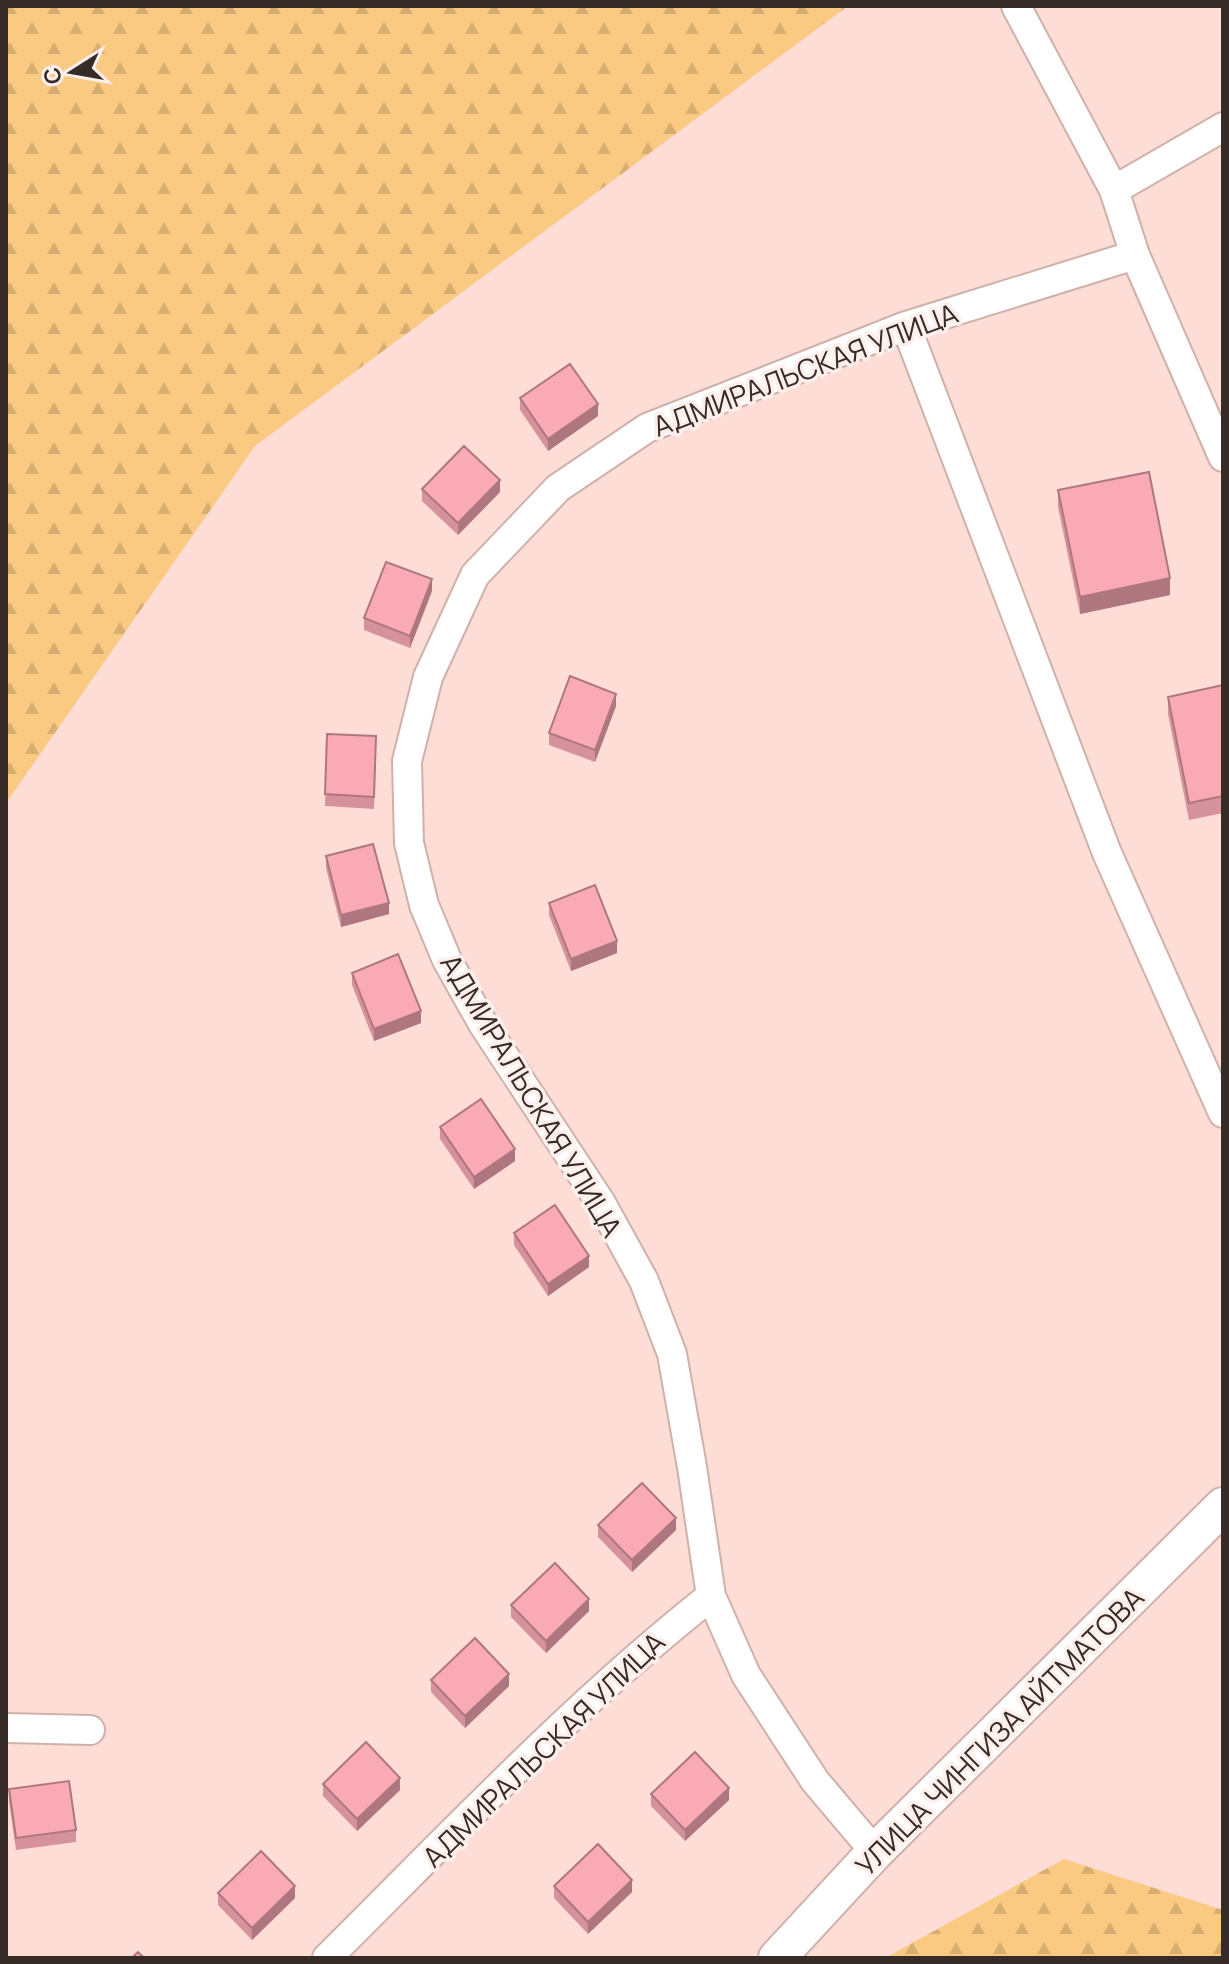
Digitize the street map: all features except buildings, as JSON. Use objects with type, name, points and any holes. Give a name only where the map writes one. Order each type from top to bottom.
[{"type":"street","points":[[1016,6],[1114,190],[1135,255],[1223,457]]},
{"type":"street","points":[[1114,190],[1223,127]]},
{"type":"street","name":"АДМИРАЛЬСКАЯ УЛИЦА","points":[[327,1958],[567,1721],[653,1642],[711,1596],[672,1354],[644,1281],[601,1203],[483,1024],[447,960],[424,905],[409,843],[407,761],[428,677],[475,575],[558,488],[647,428],[906,326],[1135,255]]},
{"type":"street","points":[[906,326],[1107,853],[1223,1113]]},
{"type":"street","name":"УЛИЦА ЧИНГИЗА АЙТМАТОВА","points":[[777,1958],[875,1852],[1223,1506]]},
{"type":"street","points":[[711,1596],[746,1675],[815,1781],[875,1852]]},
{"type":"street","points":[[6,1728],[90,1730]]},
{"type":"green space","points":[[6,6],[848,6],[255,446],[6,803]]},
{"type":"green space","points":[[1064,1859],[1223,1910],[1223,1958],[885,1958]]}]
